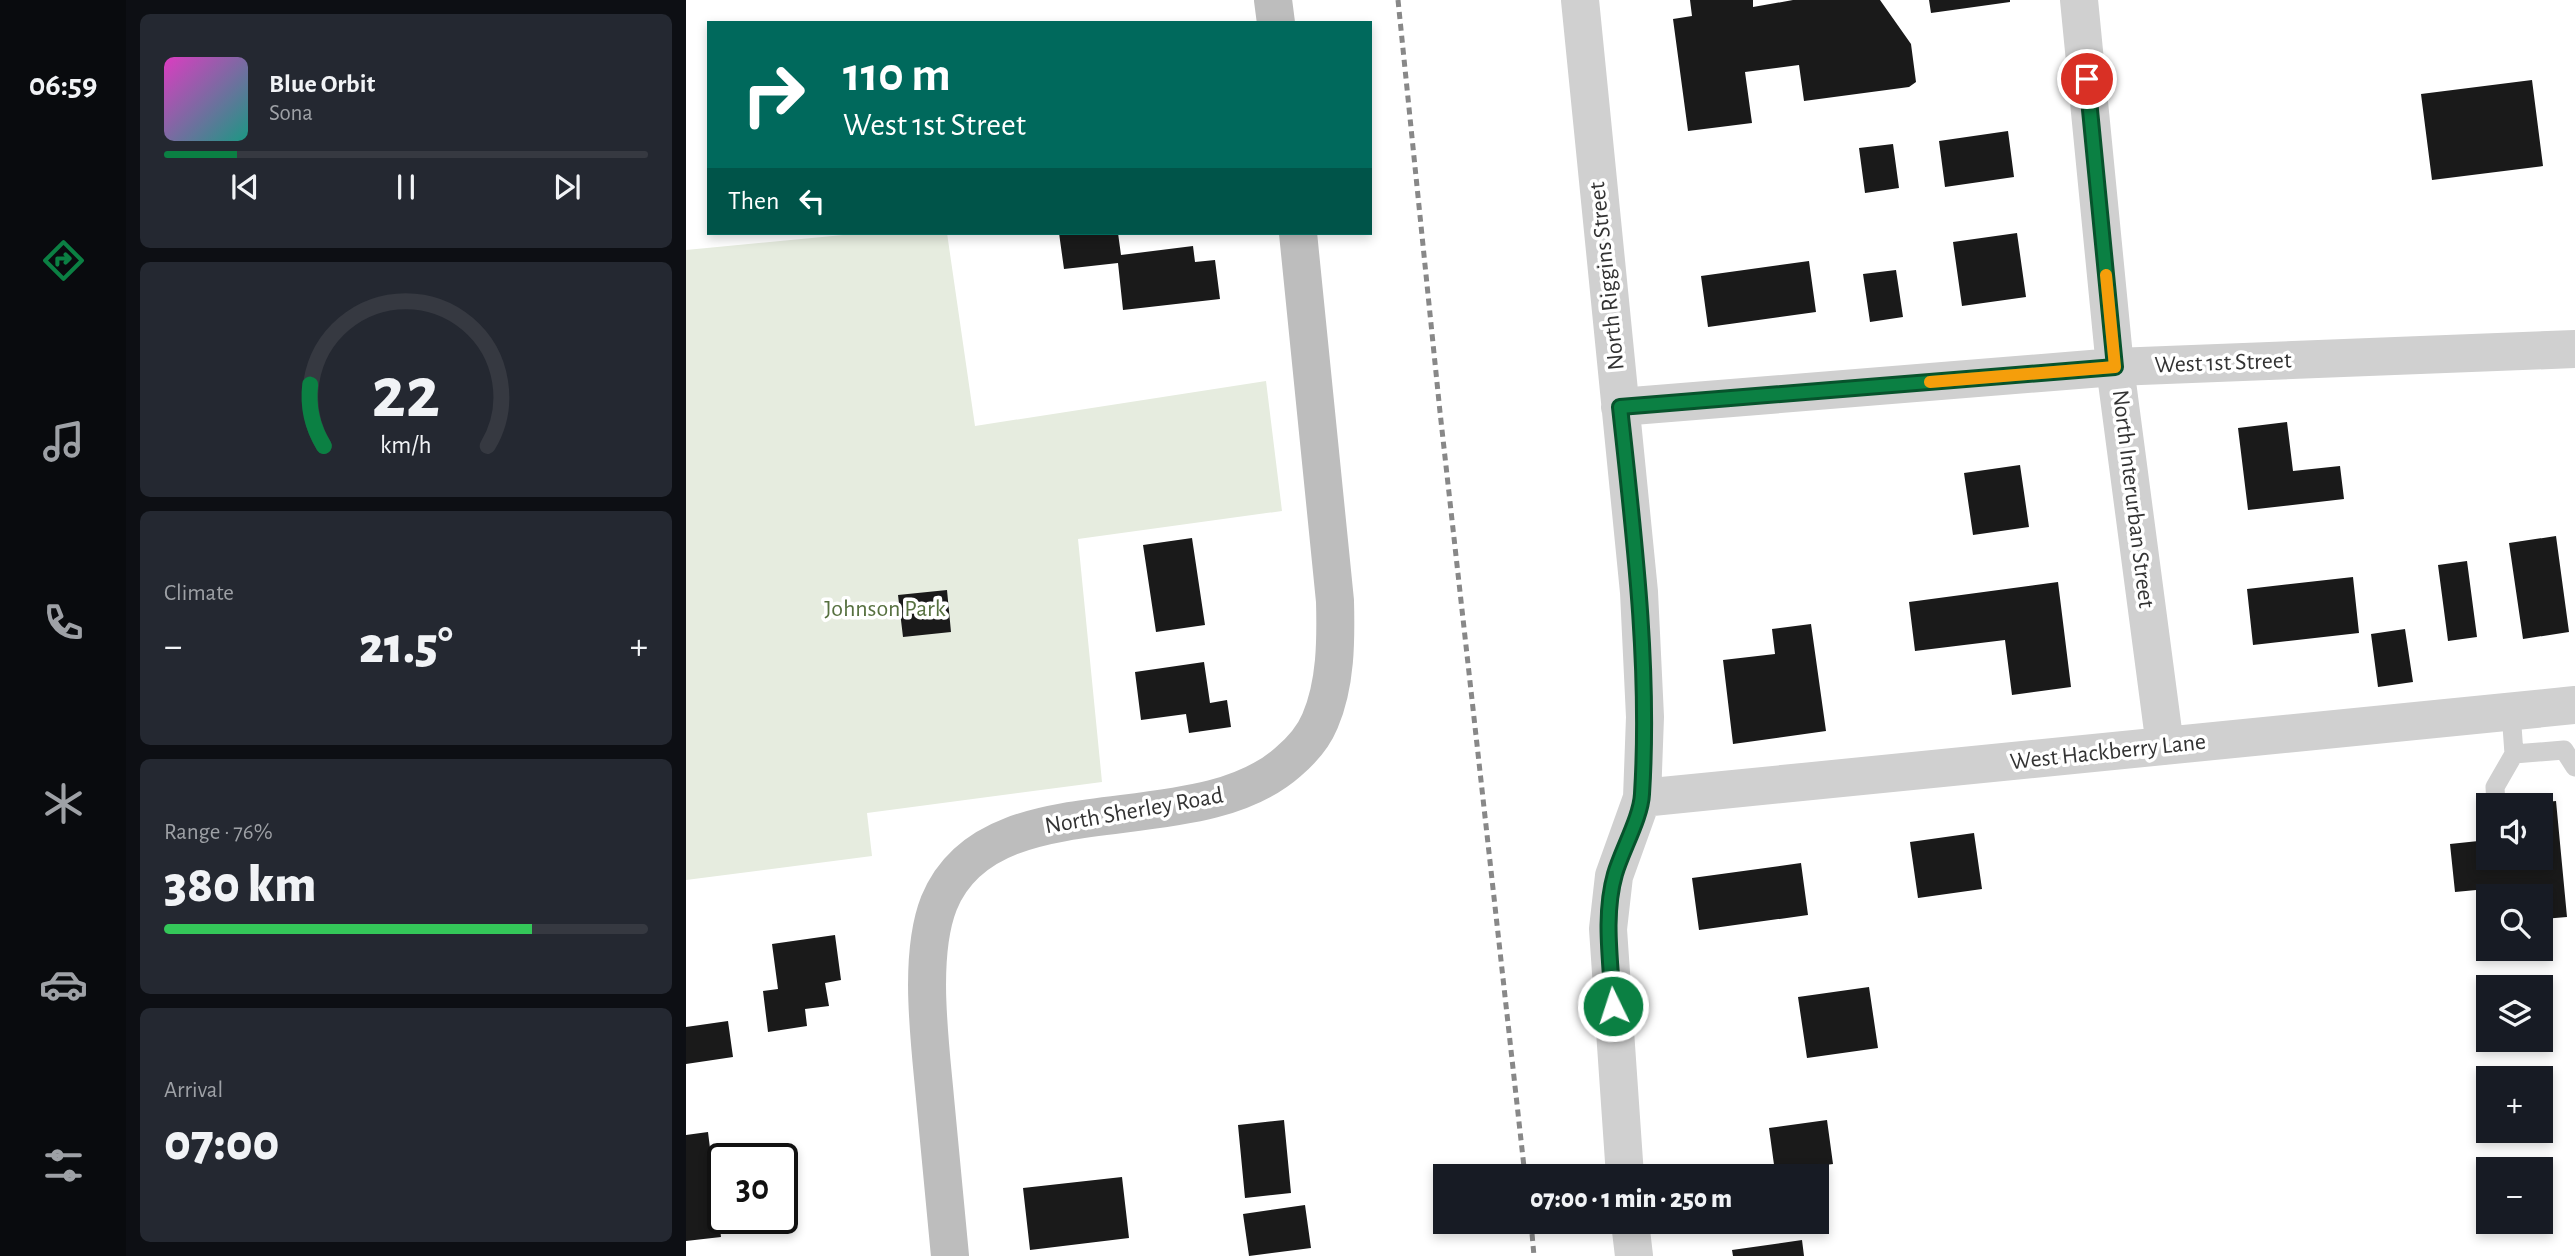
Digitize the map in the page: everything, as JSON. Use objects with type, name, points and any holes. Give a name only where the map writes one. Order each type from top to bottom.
[{"type":"main road","points":[[1273,0],[1276,21]]},
{"type":"main road","name":"North Sherley Road","points":[[950,1256],[927,990],[932,934],[938,907],[947,885],[979,851],[1021,831],[1200,803],[1251,788],[1274,774],[1295,756],[1310,739],[1321,720],[1332,678],[1335,601],[1298,235]]},
{"type":"street","name":"North Riggins Street","points":[[1580,0],[1639,592],[1645,717],[1642,798],[1614,876],[1608,929],[1624,1164]]},
{"type":"street","name":"North Interurban Street","points":[[2079,0],[2115,367],[2165,746]]},
{"type":"street","name":"West 1st Street","points":[[1620,407],[2115,367],[2575,349]]},
{"type":"street","name":"West Hackberry Lane","points":[[1642,798],[2575,705]]},
{"type":"street","points":[[1631,1234],[1634,1256]]},
{"type":"lane","points":[[2495,793],[2495,787],[2514,754],[2511,712]]},
{"type":"lane","points":[[2514,754],[2564,750],[2575,767]]},
{"type":"green space","name":"Johnson Park","points":[[843,235],[947,235],[975,426],[1266,381],[1282,511],[1078,539],[1102,782],[867,813],[872,856],[686,880],[686,250]]},
{"type":"building","points":[[1690,0],[1753,0],[1753,7],[1793,0],[1880,0],[1911,44],[1916,82],[1909,87],[1804,101],[1799,65],[1745,72],[1752,123],[1688,131],[1673,19],[1692,16]]},
{"type":"building","points":[[1929,0],[2010,0],[2010,2],[1931,13]]},
{"type":"building","points":[[2532,80],[2543,166],[2432,180],[2421,94]]},
{"type":"building","points":[[2008,131],[2014,177],[1945,187],[1939,141]]},
{"type":"building","points":[[1893,144],[1899,188],[1865,193],[1859,148]]},
{"type":"building","points":[[2017,233],[2026,297],[1962,306],[1953,242]]},
{"type":"building","points":[[1059,235],[1118,235],[1121,255],[1193,246],[1195,262],[1215,260],[1220,299],[1123,310],[1118,263],[1064,269]]},
{"type":"building","points":[[1809,261],[1816,312],[1708,327],[1701,276]]},
{"type":"building","points":[[1896,270],[1903,317],[1870,322],[1863,274]]},
{"type":"building","points":[[2287,422],[2293,471],[2340,466],[2344,499],[2248,510],[2238,428]]},
{"type":"building","points":[[2020,465],[2029,527],[1973,535],[1964,473]]},
{"type":"building","points":[[2556,536],[2569,632],[2523,639],[2509,543]]},
{"type":"building","points":[[1192,538],[1205,625],[1156,632],[1143,545]]},
{"type":"building","points":[[2467,561],[2477,637],[2448,641],[2438,565]]},
{"type":"building","points":[[2353,577],[2359,633],[2253,645],[2247,589]]},
{"type":"building","points":[[2058,582],[2071,687],[2012,695],[2005,640],[1915,651],[1909,602]]},
{"type":"building","points":[[947,590],[951,632],[903,637],[898,595]]},
{"type":"building","points":[[1811,624],[1826,731],[1733,744],[1723,660],[1775,654],[1772,629]]},
{"type":"building","points":[[2405,629],[2413,682],[2378,687],[2371,634]]},
{"type":"building","points":[[1204,662],[1210,703],[1227,700],[1231,727],[1189,733],[1186,714],[1141,720],[1135,672]]},
{"type":"building","points":[[2553,801],[2556,801],[2567,917],[2553,918],[2553,884],[2476,884],[2476,890],[2455,892],[2450,844],[2476,841],[2476,870],[2553,870]]},
{"type":"building","points":[[1974,833],[1982,889],[1918,898],[1910,842]]},
{"type":"building","points":[[1801,863],[1808,915],[1699,930],[1692,878]]},
{"type":"building","points":[[835,935],[841,980],[825,983],[829,1006],[805,1009],[807,1026],[768,1032],[763,991],[778,989],[772,944]]},
{"type":"building","points":[[1869,987],[1878,1048],[1807,1058],[1798,997]]},
{"type":"building","points":[[728,1021],[733,1057],[686,1064],[686,1027]]},
{"type":"building","points":[[1284,1120],[1291,1193],[1245,1198],[1238,1125]]},
{"type":"building","points":[[1827,1120],[1833,1164],[1774,1164],[1769,1128]]},
{"type":"building","points":[[708,1132],[707,1234],[721,1234],[721,1237],[686,1241],[686,1135]]},
{"type":"building","points":[[1122,1177],[1129,1238],[1030,1250],[1023,1188]]},
{"type":"building","points":[[1305,1205],[1311,1248],[1249,1256],[1243,1214]]},
{"type":"building","points":[[1802,1240],[1804,1256],[1733,1256],[1732,1250]]},
{"type":"railway","points":[[1398,0],[1440,412],[1524,1164]]},
{"type":"railway","points":[[1532,1234],[1534,1256]]},
{"type":"slow traffic","points":[[1930,382],[2115,367],[2106,275]]},
{"type":"route","points":[[1613,1006],[1608,929],[1614,876],[1642,798],[1645,717],[1639,592],[1620,407],[2115,367],[2087,79]]}]
